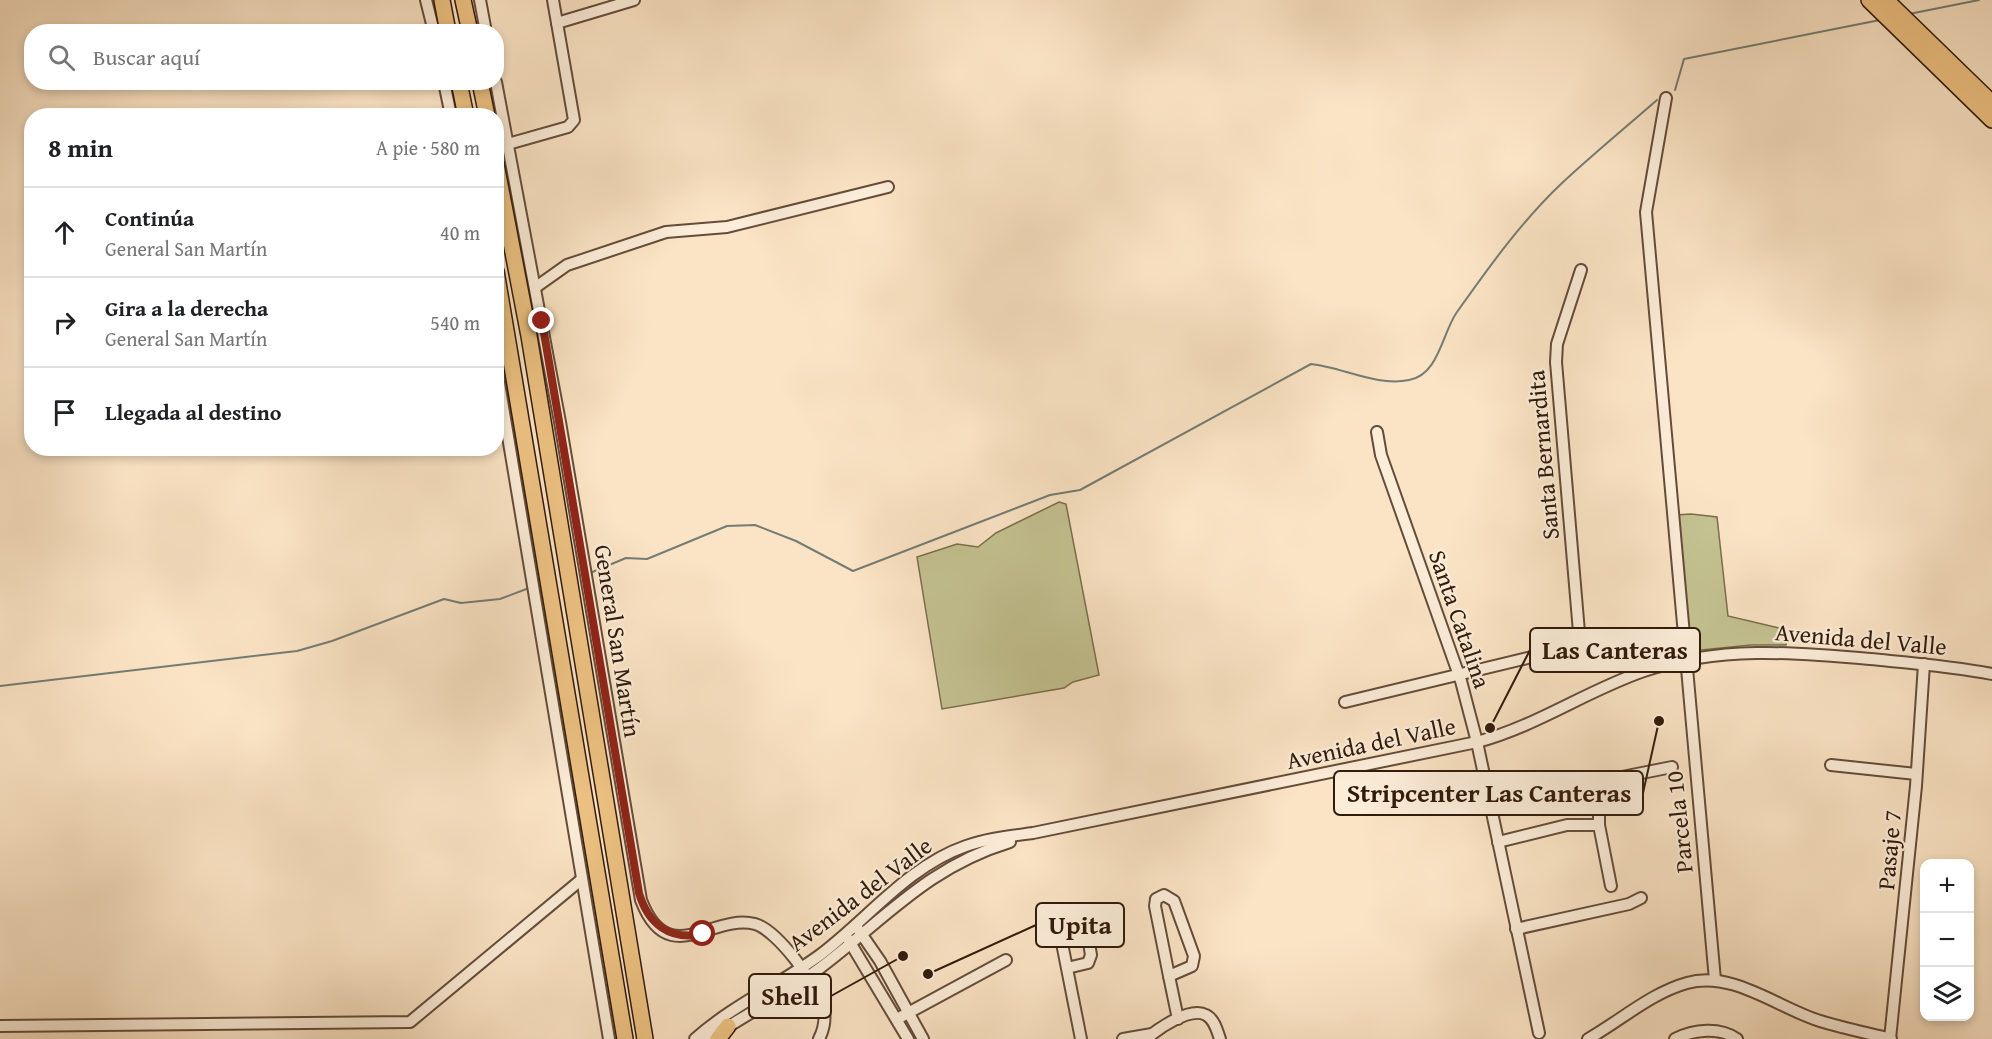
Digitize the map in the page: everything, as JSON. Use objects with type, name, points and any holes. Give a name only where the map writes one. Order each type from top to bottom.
[{"type":"highway","points":[[442,0],[446,24]]},
{"type":"highway","points":[[463,0],[468,24]]},
{"type":"highway","points":[[1878,3],[1992,103]]},
{"type":"highway","points":[[1914,35],[1992,120]]},
{"type":"highway","points":[[461,90],[464,108]]},
{"type":"highway","points":[[482,90],[485,108]]},
{"type":"highway","points":[[504,206],[529,336],[573,596],[645,1039]]},
{"type":"highway","points":[[504,318],[625,1039]]},
{"type":"highway","points":[[718,1039],[728,1026]]},
{"type":"street","points":[[426,0],[428,24]]},
{"type":"street","points":[[426,0],[432,24]]},
{"type":"street","points":[[480,0],[484,24]]},
{"type":"street","points":[[508,144],[568,127],[573,123],[574,116],[553,0]]},
{"type":"street","points":[[557,23],[634,0]]},
{"type":"street","points":[[439,90],[442,108]]},
{"type":"street","points":[[446,90],[449,108]]},
{"type":"street","name":"General San Martín","points":[[498,90],[501,108]]},
{"type":"street","name":"Parcela 10","points":[[1666,98],[1646,212],[1715,980]]},
{"type":"street","name":"General San Martín","points":[[504,123],[536,287],[582,550],[637,887],[646,913],[661,929],[682,936],[703,934],[736,923],[760,926],[777,937],[799,967],[823,1007],[823,1026],[819,1039]]},
{"type":"street","points":[[536,287],[567,265],[666,232],[727,227],[888,187]]},
{"type":"street","name":"Santa Bernardita","points":[[1459,675],[1569,648],[1576,641],[1579,632],[1556,362],[1557,344],[1581,270]]},
{"type":"street","points":[[504,412],[609,1039]]},
{"type":"street","name":"Santa Catalina","points":[[1377,432],[1381,455],[1459,675],[1477,742],[1539,1034]]},
{"type":"street","name":"Avenida del Valle","points":[[707,1039],[806,978],[848,939],[855,924],[918,871],[941,857],[978,842],[1033,834],[1477,742],[1531,724],[1631,676],[1685,660],[1732,653],[1764,652],[1924,664],[1992,674]]},
{"type":"street","name":"Pasaje 7","points":[[1890,1039],[1917,774],[1924,664]]},
{"type":"street","points":[[1345,702],[1459,675]]},
{"type":"street","points":[[1831,765],[1917,774]]},
{"type":"street","points":[[1611,886],[1599,825],[1598,792],[1602,782],[1672,767]]},
{"type":"street","points":[[1498,842],[1567,825],[1599,825]]},
{"type":"street","name":"Avenida del Valle","points":[[695,1039],[731,1010],[799,967],[848,939],[861,935],[905,897],[940,872],[984,850],[1033,834]]},
{"type":"street","points":[[0,1026],[410,1022],[582,879]]},
{"type":"street","points":[[1168,976],[1192,966],[1194,956],[1174,902],[1168,895],[1164,895],[1156,899],[1155,906],[1168,976],[1178,1019]]},
{"type":"street","points":[[1516,929],[1629,904],[1641,898]]},
{"type":"street","points":[[1067,968],[1088,963],[1091,955],[1084,913],[1078,910],[1059,914],[1057,918],[1081,1039]]},
{"type":"street","points":[[855,924],[880,961],[923,1039]]},
{"type":"street","points":[[848,939],[908,1039]]},
{"type":"street","points":[[897,1019],[1006,960]]},
{"type":"street","points":[[1588,1039],[1668,990],[1697,980],[1715,980],[1735,985],[1821,1021],[1890,1039]]},
{"type":"street","points":[[1123,1039],[1149,1036],[1192,1013],[1204,1013],[1211,1019],[1220,1039]]},
{"type":"street","points":[[1675,1039],[1704,1030],[1723,1032],[1737,1039]]},
{"type":"shaded area","points":[[1059,502],[1066,504],[1099,675],[1073,682],[1064,688],[942,709],[917,557],[957,544],[978,547],[996,533]]},
{"type":"shaded area","points":[[1676,515],[1717,517],[1728,616],[1787,632],[1786,645],[1751,645],[1691,651]]},
{"type":"waterway","points":[[1909,14],[1979,0]]},
{"type":"waterway","points":[[1675,90],[1684,59],[1880,20]]},
{"type":"waterway","points":[[590,573],[626,558],[647,559],[727,526],[755,525],[796,541],[853,571],[1050,495],[1080,490],[1311,364],[1385,381],[1409,380],[1419,377],[1427,370],[1439,352],[1457,312],[1519,229],[1573,173],[1657,100]]},
{"type":"waterway","points":[[0,686],[297,651],[332,641],[444,599],[461,603],[500,599],[529,588]]},
{"type":"place","name":"Stripcenter Las Canteras","points":[[1659,721]]},
{"type":"place","name":"Las Canteras","points":[[1490,728]]},
{"type":"place","name":"Shell","points":[[903,956]]},
{"type":"place","name":"Upita","points":[[928,974]]},
{"type":"route","points":[[542,321],[639,893],[646,913],[661,929],[682,936],[703,934]]}]
